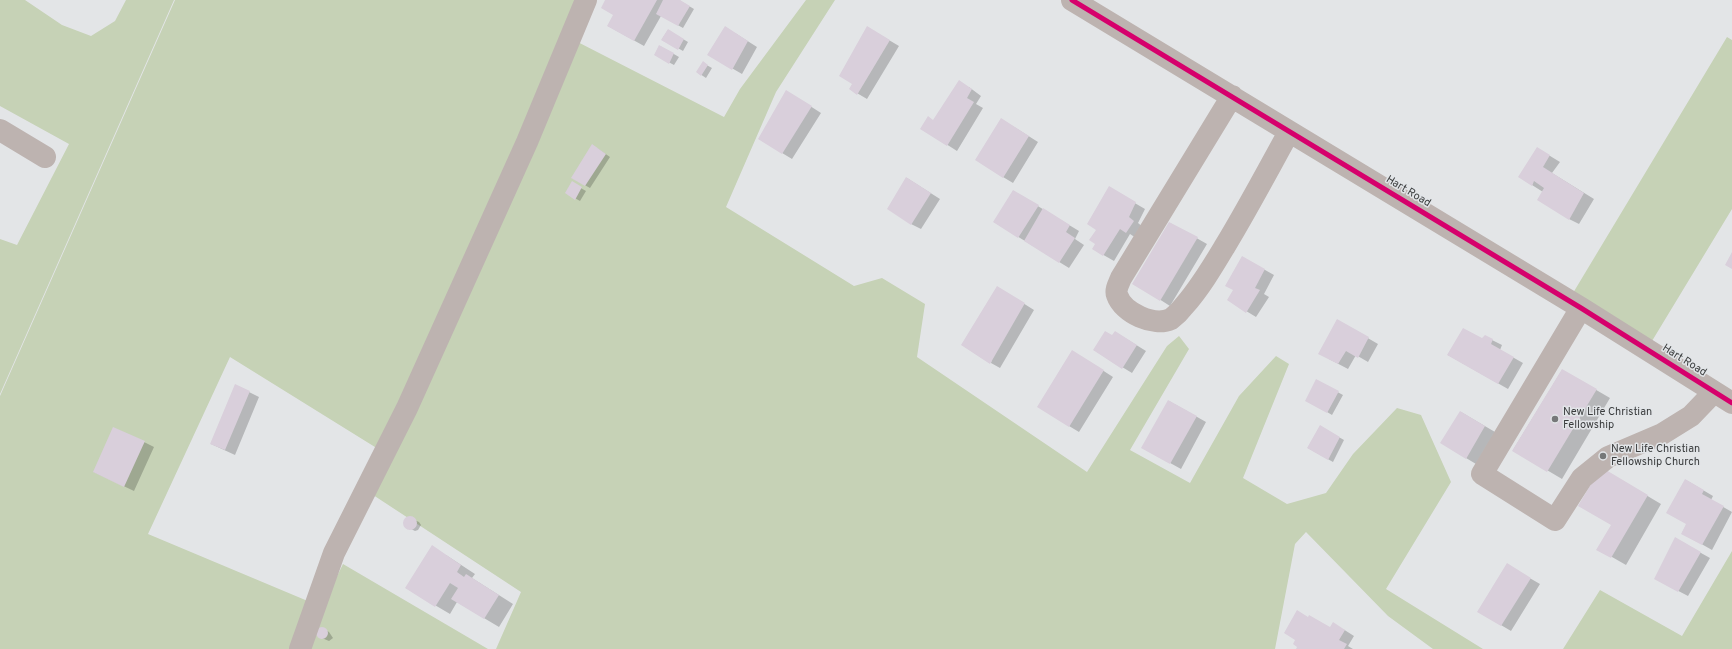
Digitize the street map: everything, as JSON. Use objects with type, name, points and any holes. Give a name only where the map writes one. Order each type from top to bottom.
[{"type":"street","points":[[300,649],[334,553],[410,401],[527,142],[586,0]]},
{"type":"street","name":"Hart Road","points":[[1072,0],[1581,308],[1732,403]]},
{"type":"street","points":[[1232,96],[1121,278],[1117,287],[1117,295],[1125,308],[1140,318],[1156,321],[1170,319],[1184,307],[1211,268],[1248,207],[1289,132]]},
{"type":"street","points":[[0,130],[44,156]]},
{"type":"street","points":[[1581,308],[1482,474],[1555,520],[1582,478],[1608,456],[1662,434],[1691,416],[1714,392]]},
{"type":"green space","points":[[0,0],[25,0],[62,25],[91,36],[115,21],[126,0],[174,0],[0,394],[0,239],[17,245],[69,144],[0,106]]},
{"type":"green space","points":[[175,0],[580,0],[564,35],[724,117],[740,89],[806,0],[835,0],[776,92],[726,207],[854,286],[882,278],[925,304],[917,357],[1087,472],[1167,346],[1179,336],[1189,349],[1130,450],[1190,483],[1239,396],[1276,356],[1289,364],[1243,478],[1287,504],[1326,493],[1353,454],[1397,408],[1421,415],[1451,482],[1386,589],[1483,649],[1433,649],[1388,616],[1306,532],[1295,544],[1275,649],[496,649],[521,592],[367,491],[383,452],[230,357],[148,534],[322,607],[343,564],[488,649],[0,649],[0,396]]},
{"type":"green space","points":[[1727,37],[1732,40],[1732,209],[1652,341],[1573,293]]},
{"type":"green space","points":[[1732,551],[1732,649],[1563,649],[1600,590],[1682,636]]},
{"type":"building","points":[[605,0],[657,0],[634,41],[607,26],[613,15],[601,8]]},
{"type":"building","points":[[663,0],[680,0],[690,6],[678,26],[656,14]]},
{"type":"building","points":[[725,26],[748,41],[732,70],[707,55]]},
{"type":"building","points":[[867,26],[890,40],[857,95],[849,89],[852,84],[839,76]]},
{"type":"building","points":[[668,29],[684,39],[678,50],[661,40]]},
{"type":"building","points":[[659,45],[674,53],[669,64],[654,55]]},
{"type":"building","points":[[703,61],[708,65],[701,76],[696,72]]},
{"type":"building","points":[[959,80],[972,89],[967,98],[974,102],[947,146],[920,129],[928,116],[933,120]]},
{"type":"building","points":[[786,90],[812,106],[782,154],[758,139]]},
{"type":"building","points":[[1001,118],[1029,136],[1003,178],[975,160]]},
{"type":"building","points":[[592,144],[606,154],[585,186],[571,178]]},
{"type":"building","points":[[1537,147],[1550,155],[1543,167],[1584,193],[1569,220],[1537,200],[1544,188],[1534,181],[1532,186],[1518,177]]},
{"type":"building","points":[[906,177],[931,193],[911,225],[887,209]]},
{"type":"building","points":[[572,181],[582,187],[575,200],[565,193]]},
{"type":"building","points":[[1109,186],[1136,202],[1129,217],[1134,221],[1126,233],[1120,229],[1103,256],[1092,249],[1095,244],[1089,240],[1096,230],[1087,224]]},
{"type":"building","points":[[1013,190],[1039,205],[1018,238],[993,222]]},
{"type":"building","points":[[1043,208],[1070,225],[1066,232],[1075,238],[1059,263],[1024,241]]},
{"type":"building","points":[[1169,222],[1198,237],[1160,301],[1132,284]]},
{"type":"building","points":[[1732,252],[1732,269],[1725,265]]},
{"type":"building","points":[[1242,256],[1265,269],[1255,288],[1260,290],[1246,313],[1227,300],[1233,290],[1225,286]]},
{"type":"building","points":[[997,286],[1025,303],[990,364],[961,345]]},
{"type":"building","points":[[1337,319],[1369,337],[1358,358],[1346,351],[1338,364],[1318,354]]},
{"type":"building","points":[[1463,328],[1482,338],[1485,335],[1493,339],[1491,344],[1514,357],[1498,384],[1447,355]]},
{"type":"building","points":[[1105,331],[1112,335],[1115,331],[1137,345],[1122,369],[1093,350]]},
{"type":"building","points":[[1072,350],[1104,370],[1069,427],[1037,407]]},
{"type":"building","name":"New Life Christian Fellowship","points":[[1562,369],[1597,389],[1547,472],[1512,451]]},
{"type":"building","points":[[1316,379],[1339,391],[1327,413],[1305,401]]},
{"type":"building","points":[[235,384],[250,391],[225,450],[210,444]]},
{"type":"building","points":[[1168,400],[1197,416],[1170,464],[1141,448]]},
{"type":"building","points":[[1460,411],[1485,426],[1466,459],[1440,443]]},
{"type":"building","points":[[1320,425],[1340,437],[1328,460],[1307,448]]},
{"type":"building","points":[[113,427],[145,441],[124,487],[93,472]]},
{"type":"building","points":[[1601,467],[1648,495],[1611,558],[1596,550],[1611,525],[1578,506]]},
{"type":"building","points":[[1685,479],[1704,490],[1702,494],[1724,506],[1702,545],[1681,534],[1686,524],[1666,513]]},
{"type":"building","points":[[410,516],[415,518],[417,523],[415,528],[410,530],[405,528],[403,523],[405,518]]},
{"type":"building","points":[[1675,537],[1701,552],[1678,592],[1654,579]]},
{"type":"building","points":[[432,545],[461,565],[457,572],[464,577],[466,574],[499,595],[484,619],[451,599],[458,588],[450,583],[435,607],[405,588]]},
{"type":"building","points":[[1507,563],[1531,578],[1501,626],[1477,612]]},
{"type":"building","points":[[1297,610],[1330,627],[1333,622],[1345,630],[1339,640],[1347,644],[1344,649],[1296,649],[1297,647],[1293,644],[1295,640],[1284,633]]},
{"type":"building","points":[[322,627],[326,629],[328,633],[326,637],[322,639],[318,637],[316,633],[318,629]]},
{"type":"cycle path","points":[[1072,0],[1581,308],[1732,403]]},
{"type":"place","name":"New Life Christian Fellowship","points":[[1555,419]]},
{"type":"place","name":"New Life Christian Fellowship Church","points":[[1603,456]]}]
